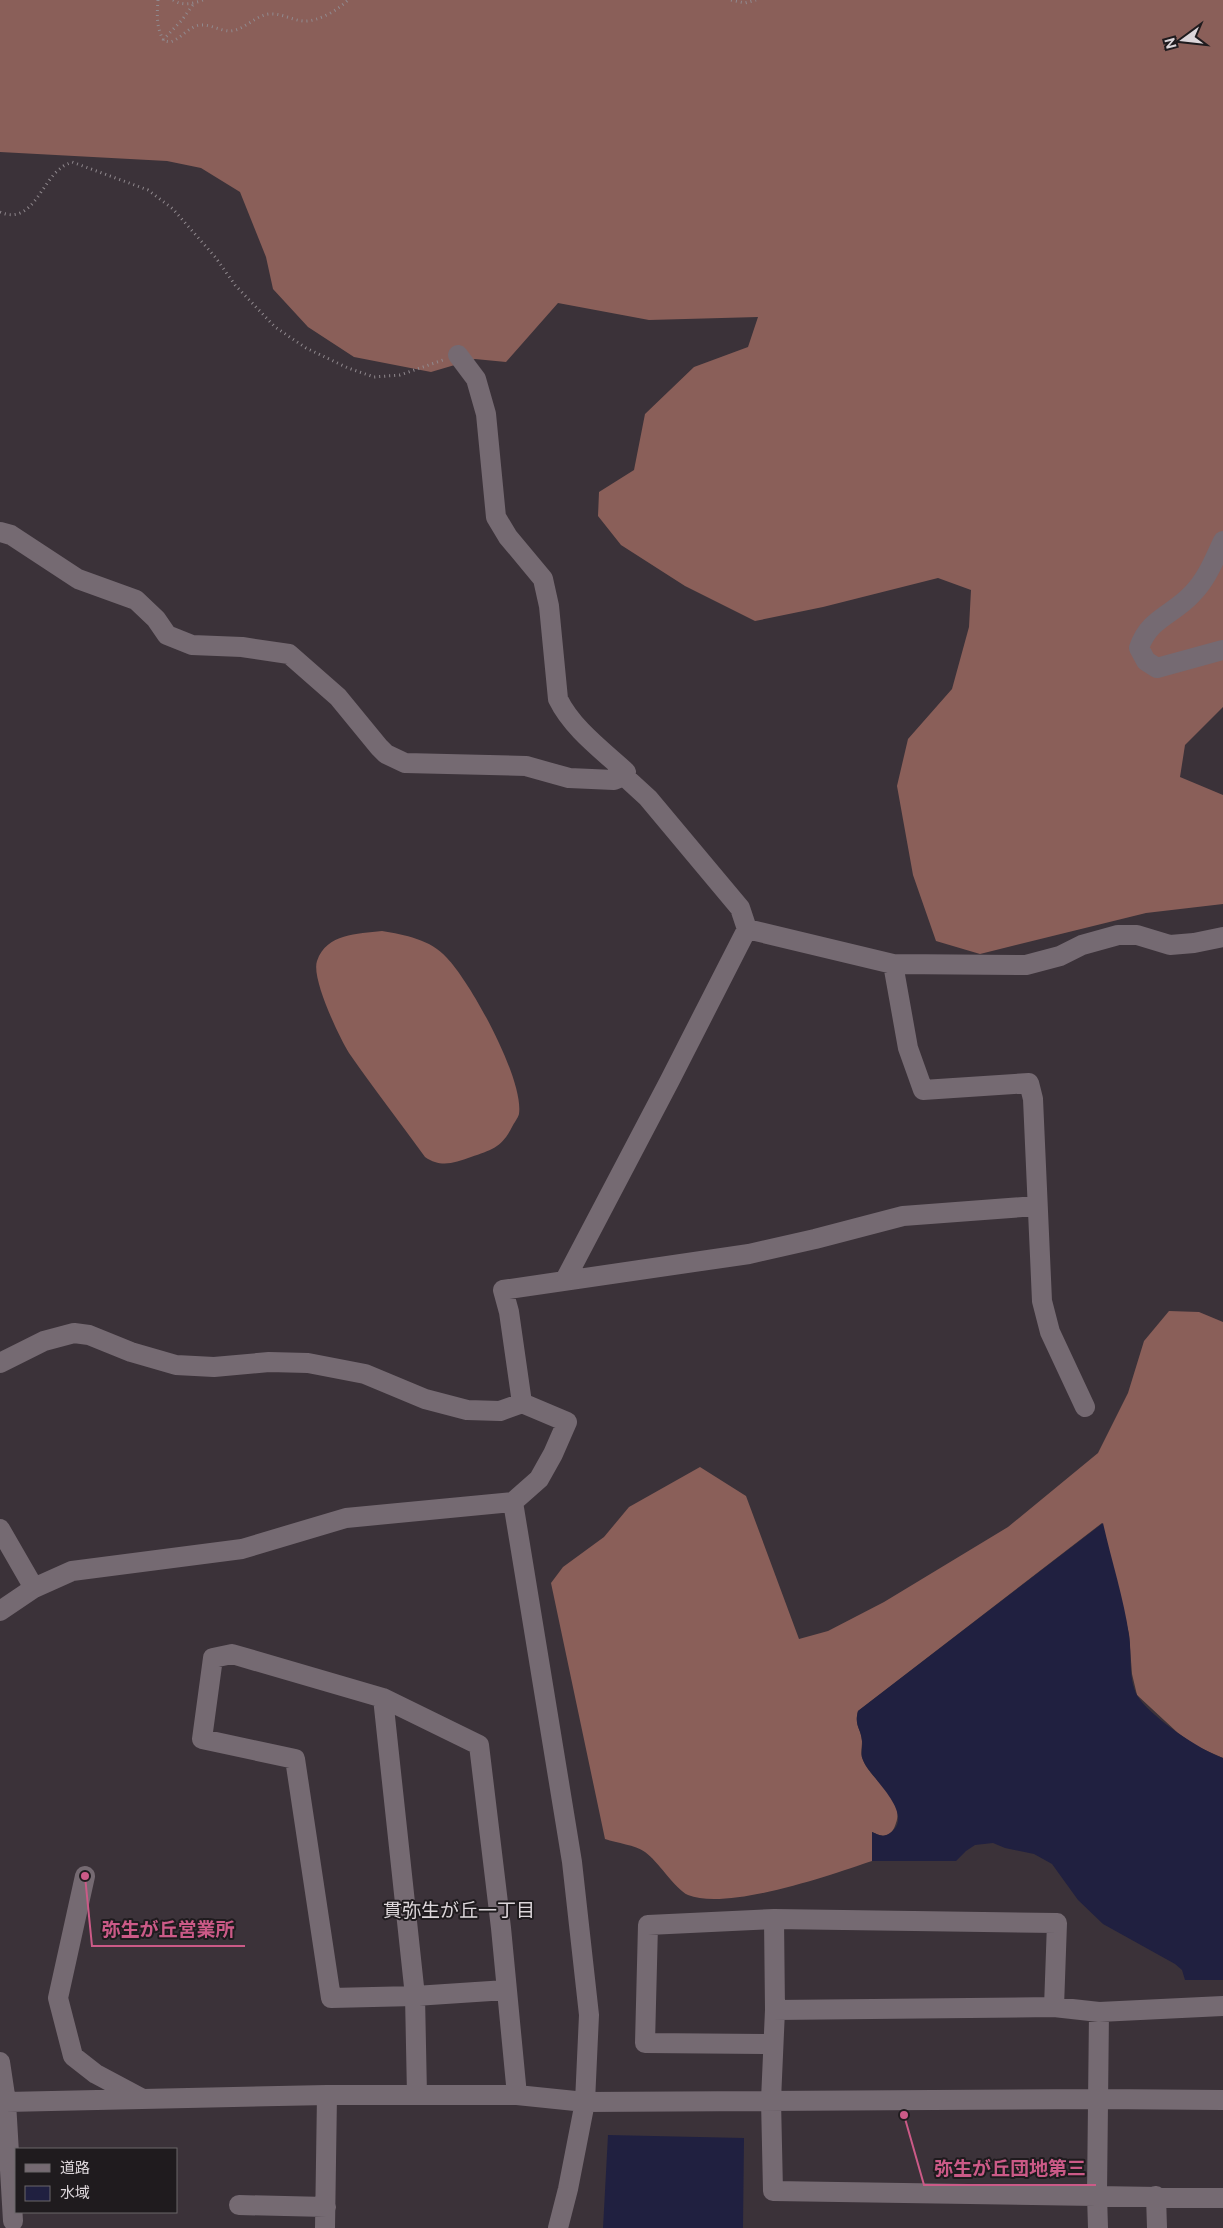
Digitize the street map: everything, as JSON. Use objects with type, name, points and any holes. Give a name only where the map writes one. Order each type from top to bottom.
[{"type":"street","points":[[458,355],[476,379],[486,414],[496,517],[508,537],[543,579],[549,606],[558,699],[564,710],[582,730],[626,772],[624,776]]},
{"type":"street","points":[[0,532],[11,535],[78,579],[136,600],[156,619],[167,635],[192,645],[250,648],[289,654],[338,697],[378,747],[386,754],[405,764],[526,766],[569,778],[614,780],[624,776]]},
{"type":"street","points":[[1223,541],[1210,570],[1192,595],[1158,619],[1142,637],[1138,648],[1146,661],[1157,668],[1223,650]]},
{"type":"street","points":[[564,1280],[670,1080],[746,929],[740,908],[648,798],[624,776]]},
{"type":"street","points":[[746,929],[893,964],[1026,965],[1060,956],[1082,945],[1118,935],[1137,935],[1170,945],[1194,943],[1223,937]]},
{"type":"street","points":[[893,964],[908,1048],[923,1090],[1029,1083],[1033,1099],[1036,1206],[1042,1301],[1050,1332],[1085,1407]]},
{"type":"street","points":[[522,1403],[509,1312],[503,1290],[749,1254],[903,1216],[1036,1206]]},
{"type":"street","points":[[0,1363],[44,1341],[74,1333],[89,1335],[131,1352],[176,1366],[214,1367],[269,1362],[308,1363],[365,1374],[425,1399],[467,1410],[500,1411],[522,1403],[567,1422],[553,1454],[539,1479],[513,1502],[346,1518],[242,1549],[72,1571],[34,1588],[0,1611]]},
{"type":"street","points":[[513,1502],[572,1862],[589,2015],[585,2102],[568,2189],[558,2228]]},
{"type":"street","points":[[0,1529],[34,1588]]},
{"type":"street","points":[[506,1990],[415,1996],[330,1998],[295,1759],[202,1739],[214,1658],[232,1654],[383,1698],[480,1745],[501,1928],[517,2095]]},
{"type":"street","points":[[383,1698],[415,1996],[417,2095]]},
{"type":"street","points":[[85,1876],[58,1998],[73,2056],[96,2074],[142,2099]]},
{"type":"street","points":[[774,1919],[775,2010],[771,2100],[773,2191],[1097,2194],[1223,2198]]},
{"type":"street","points":[[773,2044],[645,2043],[648,1926],[774,1919],[1057,1923],[1054,2007]]},
{"type":"street","points":[[775,2010],[1054,2007],[1099,2012],[1223,2006]]},
{"type":"street","points":[[1098,2228],[1097,2099],[1099,2012]]},
{"type":"street","points":[[0,2062],[6,2102],[13,2221]]},
{"type":"street","points":[[6,2102],[417,2095],[517,2095],[585,2102],[1223,2100]]},
{"type":"street","points":[[325,2228],[327,2096]]},
{"type":"street","points":[[1156,2196],[1157,2228]]},
{"type":"street","points":[[239,2206],[326,2207]]},
{"type":"path","points":[[158,0],[158,26],[163,40]]},
{"type":"path","points":[[173,0],[178,4],[203,0]]},
{"type":"path","points":[[163,40],[175,41],[196,26],[204,25],[218,30],[231,31],[242,28],[269,14],[307,21],[336,10],[348,0]]},
{"type":"path","points":[[731,0],[745,3],[756,0]]},
{"type":"path","points":[[163,40],[182,20],[194,2]]},
{"type":"path","points":[[0,212],[9,216],[19,214],[31,206],[60,168],[72,162],[148,190],[173,209],[216,258],[235,285],[276,327],[306,348],[348,368],[374,377],[400,375],[458,355]]},
{"type":"shaded area","points":[[0,0],[1223,0],[1223,707],[1185,745],[1180,777],[1223,795],[1223,904],[1146,913],[980,954],[936,941],[913,875],[897,786],[908,739],[952,689],[969,627],[971,590],[938,578],[823,607],[755,621],[685,586],[621,545],[598,516],[599,492],[634,470],[645,414],[694,367],[748,347],[758,317],[649,320],[558,303],[506,362],[475,359],[431,372],[354,357],[308,327],[273,289],[266,257],[240,192],[201,168],[167,161],[0,152]]},
{"type":"shaded area","points":[[382,931],[425,942],[447,958],[469,988],[494,1032],[513,1078],[518,1098],[519,1114],[508,1134],[491,1150],[448,1163],[437,1162],[425,1157],[358,1066],[339,1034],[318,980],[317,961],[328,945],[335,940],[353,934]]},
{"type":"shaded area","points":[[1169,1311],[1199,1312],[1223,1322],[1223,1758],[1196,1746],[1178,1733],[1137,1695],[1132,1674],[1129,1634],[1102,1523],[858,1711],[857,1724],[862,1741],[862,1758],[867,1768],[892,1797],[896,1805],[897,1814],[895,1825],[890,1833],[883,1836],[872,1832],[872,1861],[806,1882],[753,1895],[705,1899],[683,1892],[645,1852],[605,1839],[551,1583],[563,1567],[604,1537],[629,1507],[700,1467],[746,1496],[799,1639],[828,1631],[884,1602],[1008,1527],[1098,1453],[1128,1393],[1144,1341]]},
{"type":"water","points":[[1103,1523],[1127,1621],[1131,1674],[1137,1695],[1163,1722],[1202,1748],[1223,1758],[1223,1980],[1185,1980],[1182,1970],[1175,1964],[1103,1924],[1078,1900],[1052,1864],[1034,1854],[1005,1848],[993,1843],[975,1845],[956,1861],[872,1861],[872,1832],[883,1836],[888,1835],[897,1825],[898,1816],[889,1796],[862,1758],[861,1737],[857,1724],[858,1711]]},
{"type":"water","points":[[608,2135],[744,2138],[743,2228],[603,2228]]},
{"type":"place","name":"弥生が丘営業所","points":[[85,1876]]},
{"type":"place","name":"弥生が丘団地第三","points":[[904,2115]]},
{"type":"district","name":"貫弥生が丘一丁目","points":[[459,1910]]}]
